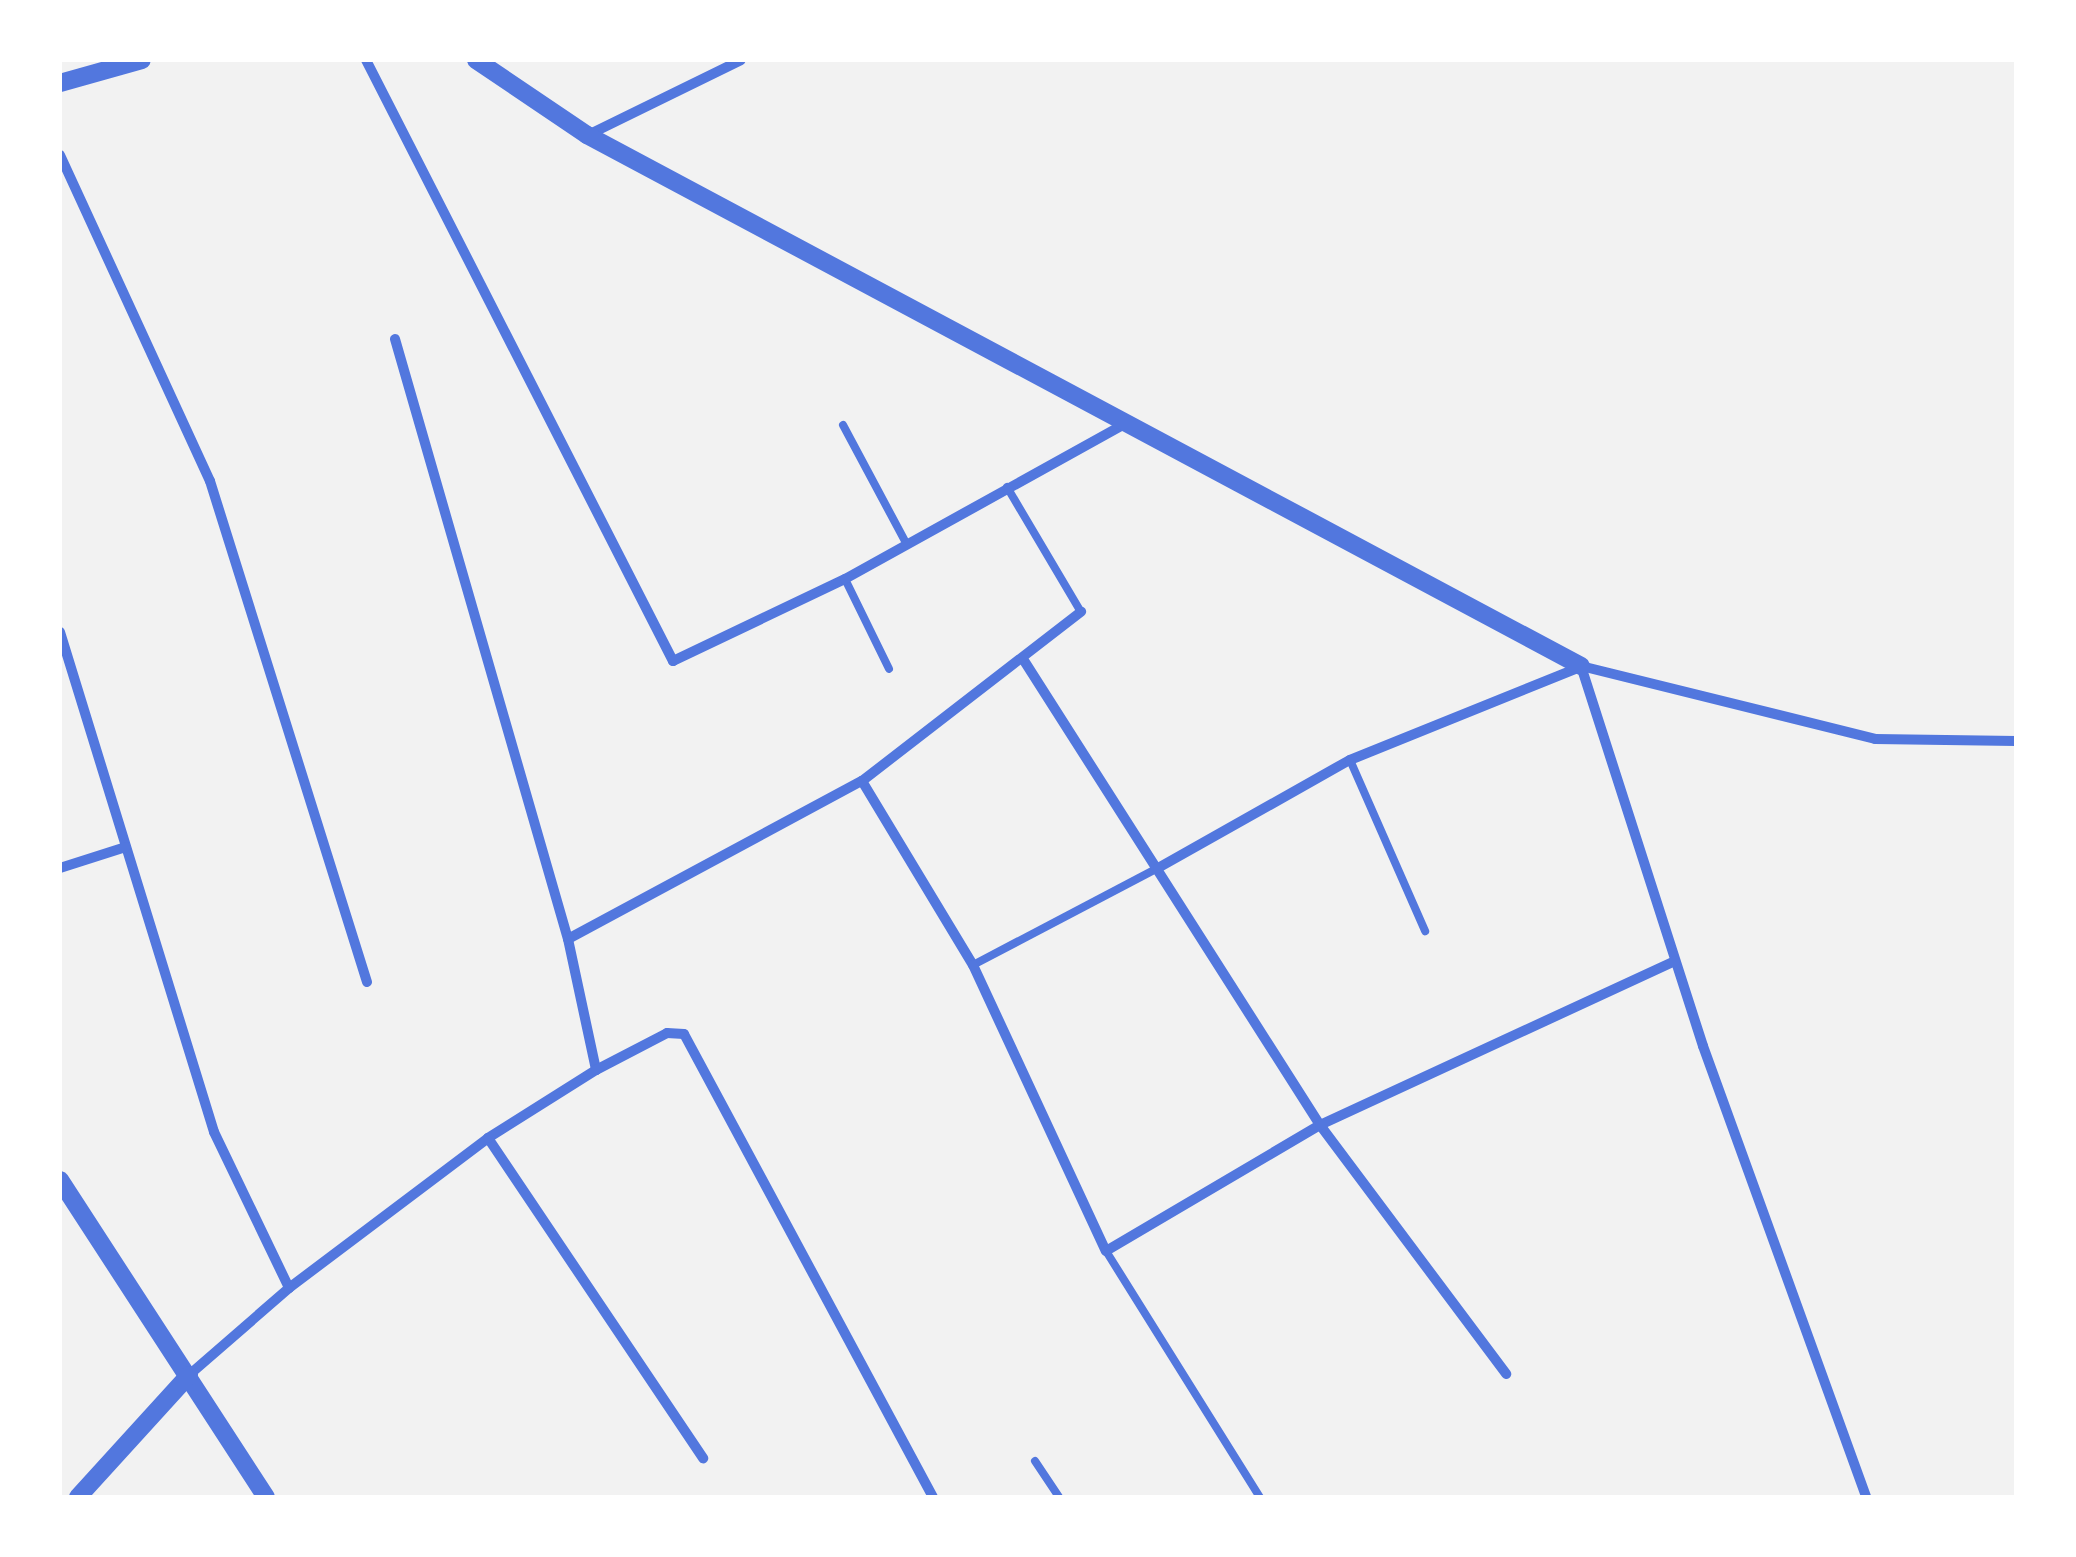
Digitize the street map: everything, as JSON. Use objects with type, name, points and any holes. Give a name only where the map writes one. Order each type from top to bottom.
[{"type":"street","points":[[60,83],[142,60]]},
{"type":"street","points":[[366,60],[673,661],[845,578],[1126,424]]},
{"type":"street","points":[[476,60],[587,136],[1581,666],[1874,740],[2016,741]]},
{"type":"street","points":[[587,136],[741,60]]},
{"type":"street","points":[[60,155],[210,481],[367,982]]},
{"type":"street","points":[[396,339],[568,940],[596,1070]]},
{"type":"street","points":[[568,940],[862,781],[1081,612]]},
{"type":"street","points":[[60,632],[214,1132],[289,1288]]},
{"type":"street","points":[[1022,659],[1320,1125],[1506,1374]]},
{"type":"street","points":[[1158,868],[1350,760],[1581,666]]},
{"type":"street","points":[[1581,666],[1675,961],[1866,1497]]},
{"type":"street","points":[[862,781],[973,965],[1106,1251],[1320,1125],[1675,961]]},
{"type":"street","points":[[60,868],[126,847]]},
{"type":"street","points":[[78,1497],[189,1374],[289,1288],[488,1138],[596,1070],[666,1033],[684,1034],[693,1043],[933,1497]]},
{"type":"street","points":[[488,1138],[703,1458]]},
{"type":"street","points":[[60,1180],[266,1497]]},
{"type":"lane","points":[[843,426],[906,542]]},
{"type":"lane","points":[[1007,486],[1081,612]]},
{"type":"lane","points":[[845,578],[889,669]]},
{"type":"lane","points":[[1350,760],[1425,931]]},
{"type":"lane","points":[[973,965],[1158,868]]},
{"type":"lane","points":[[1106,1251],[1260,1497]]},
{"type":"lane","points":[[1035,1461],[1060,1497]]}]
